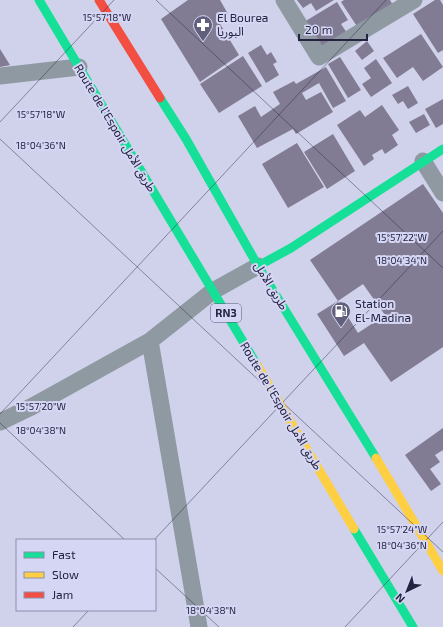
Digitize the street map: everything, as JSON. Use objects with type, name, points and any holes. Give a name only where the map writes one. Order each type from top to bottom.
[{"type":"main road","name":"Route de l’Espoir طريق الأمل","points":[[39,0],[413,627]]},
{"type":"main road","name":"طريق الأمل","points":[[99,0],[186,139],[258,266],[359,430],[443,571]]},
{"type":"main road","points":[[258,266],[291,248],[443,149]]},
{"type":"street","points":[[284,0],[319,57],[407,2]]},
{"type":"street","points":[[0,76],[79,67]]},
{"type":"street","points":[[423,161],[443,193]]},
{"type":"street","points":[[0,422],[33,406],[150,341],[213,291],[258,266]]},
{"type":"street","points":[[150,341],[194,627]]},
{"type":"building","name":"El Bourea البوريا","points":[[188,0],[220,0],[228,14],[217,19],[239,55],[200,82],[161,19]]},
{"type":"building","points":[[297,0],[334,0],[316,11],[311,3],[303,8]]},
{"type":"building","points":[[344,0],[390,0],[395,9],[360,31],[341,2]]},
{"type":"building","points":[[435,0],[440,0],[443,5],[443,50],[438,53],[413,14]]},
{"type":"building","points":[[337,2],[348,20],[341,24],[347,33],[321,49],[304,22]]},
{"type":"building","points":[[421,34],[443,67],[423,81],[413,67],[397,78],[383,58]]},
{"type":"building","points":[[367,41],[374,51],[362,60],[355,51]]},
{"type":"building","points":[[261,45],[267,55],[271,52],[277,62],[273,64],[279,75],[266,83],[248,53]]},
{"type":"building","points":[[0,49],[10,65],[0,67]]},
{"type":"building","points":[[243,56],[262,86],[219,113],[200,84]]},
{"type":"building","points":[[340,57],[361,90],[348,98],[328,64]]},
{"type":"building","points":[[376,59],[392,83],[371,97],[362,84],[371,78],[364,68]]},
{"type":"building","points":[[326,67],[346,101],[333,108],[319,83],[302,93],[306,100],[321,92],[333,112],[296,134],[293,129],[257,148],[238,116],[255,106],[261,117],[280,104],[273,92],[294,81],[296,84]]},
{"type":"building","points":[[408,86],[418,103],[408,109],[403,101],[398,104],[392,95]]},
{"type":"building","points":[[443,99],[443,124],[436,128],[425,109]]},
{"type":"building","points":[[382,105],[399,130],[392,135],[398,145],[385,154],[382,149],[372,155],[374,159],[364,166],[337,125],[360,110],[365,117]]},
{"type":"building","points":[[424,114],[430,125],[416,133],[409,122]]},
{"type":"building","points":[[333,134],[355,171],[327,189],[304,152]]},
{"type":"building","points":[[297,143],[324,187],[288,208],[262,164]]},
{"type":"building","points":[[423,184],[443,213],[443,347],[391,382],[364,343],[344,356],[317,314],[338,301],[310,260]],"holes":[[[363,284],[385,315],[358,333],[338,301]]]},
{"type":"building","points":[[443,428],[443,450],[435,455],[440,462],[430,469],[441,484],[431,491],[405,455]]},
{"type":"traffic: fast","points":[[39,0],[257,365]]},
{"type":"traffic: fast","points":[[160,98],[186,139],[258,266],[376,458]]},
{"type":"traffic: fast","points":[[258,266],[291,248],[443,149]]},
{"type":"traffic: fast","points":[[354,529],[413,627]]},
{"type":"traffic: slow","points":[[257,365],[354,529]]},
{"type":"traffic: slow","points":[[376,458],[443,571]]},
{"type":"traffic: jam","points":[[99,0],[160,98]]},
{"type":"place","name":"El Bourea البوريا","points":[[203,42]]},
{"type":"place","name":"Station El-Madina","points":[[341,328]]}]
